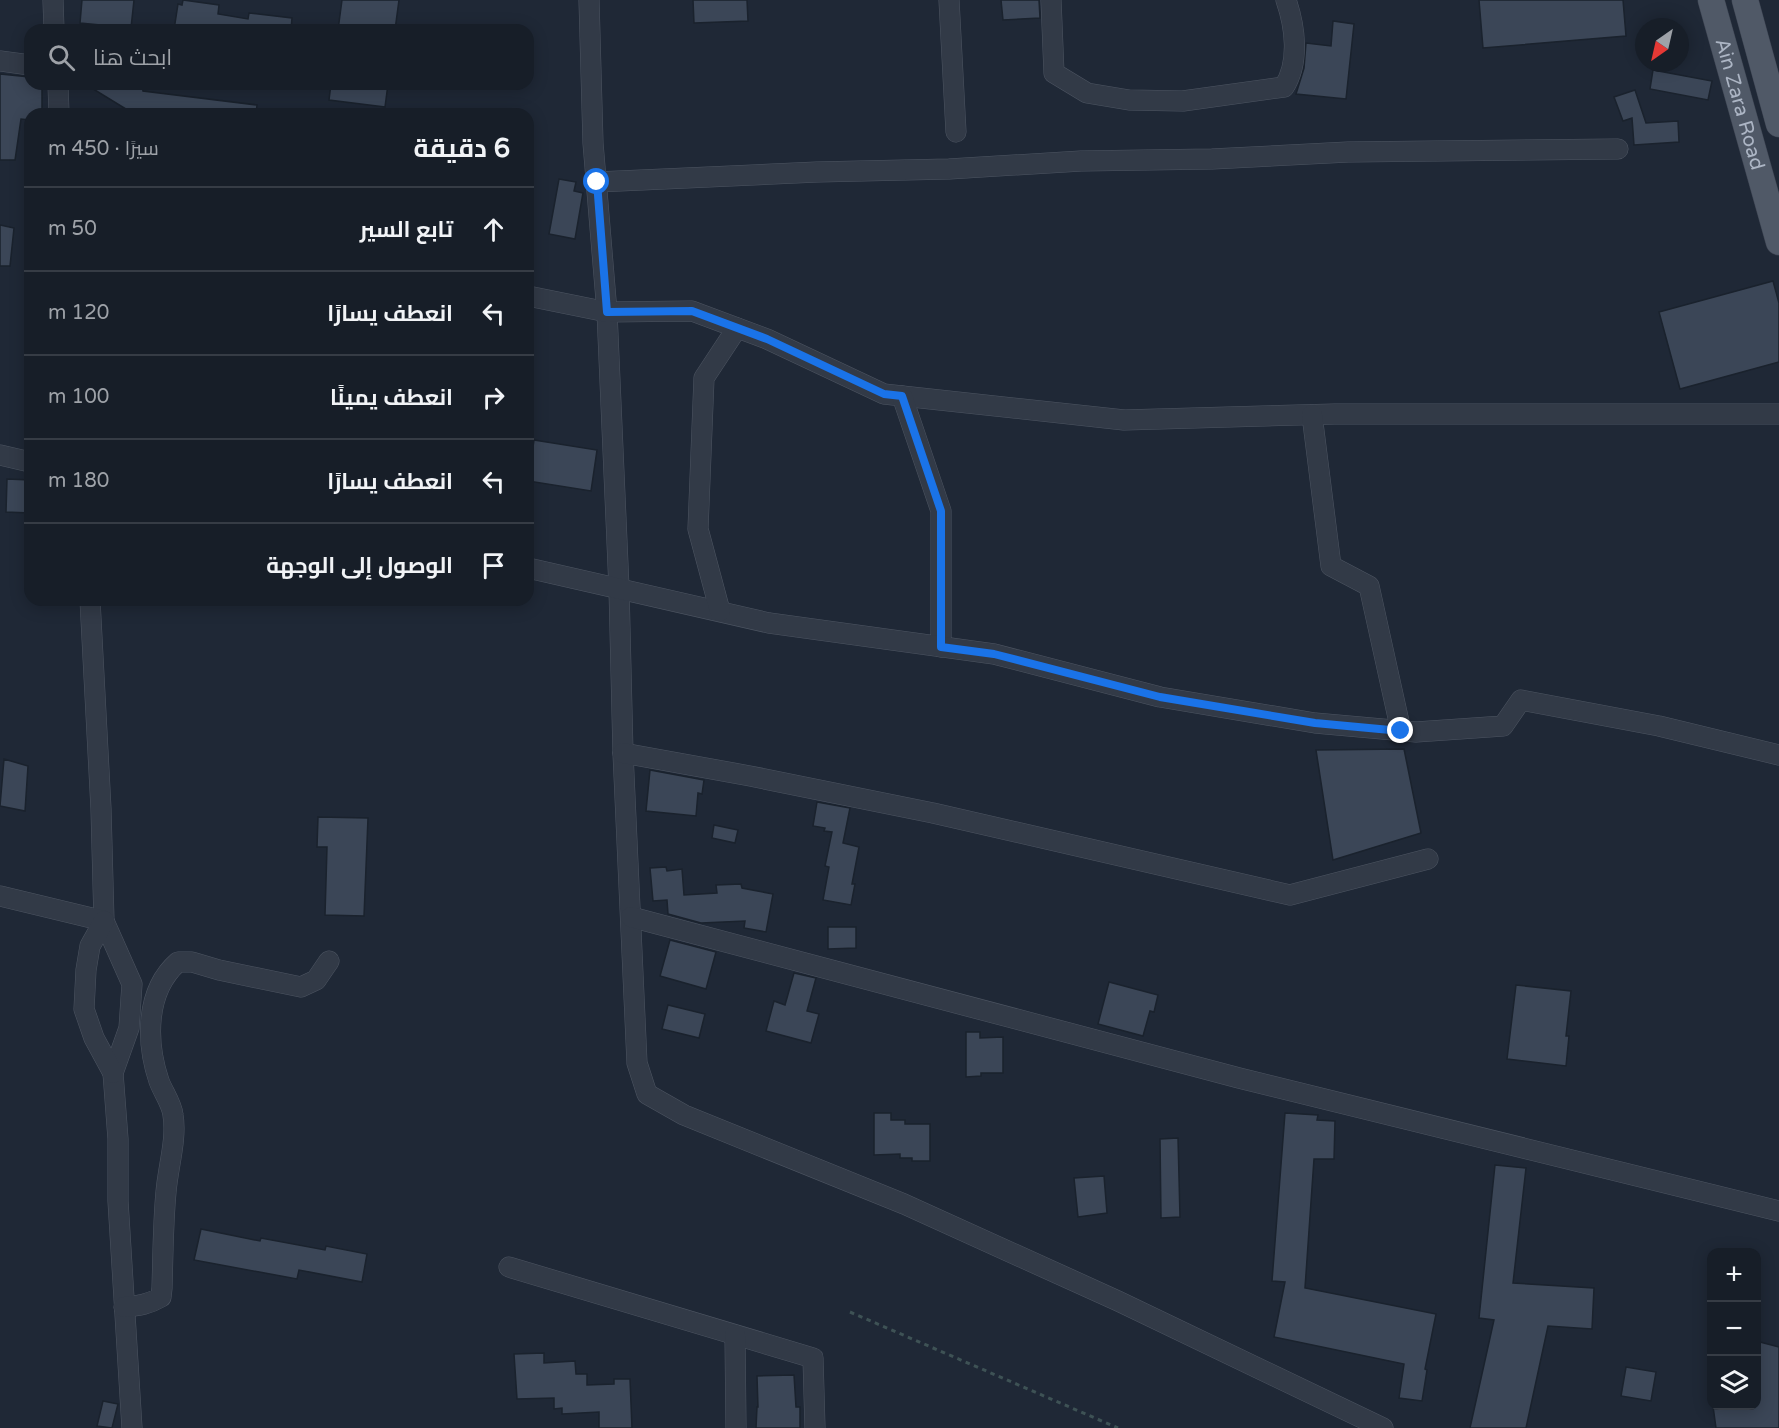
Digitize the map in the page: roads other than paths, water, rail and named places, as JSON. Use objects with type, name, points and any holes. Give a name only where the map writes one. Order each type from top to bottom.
[{"type":"main road","name":"Ain Zara Road","points":[[1711,0],[1779,242]]},
{"type":"main road","name":"Ain Zara Road","points":[[1745,0],[1779,124]]},
{"type":"street","points":[[52,0],[54,24]]},
{"type":"street","points":[[589,0],[620,588],[623,753],[636,1063],[647,1094],[684,1115],[915,1209],[1118,1301],[1383,1428]]},
{"type":"street","points":[[949,0],[956,132]]},
{"type":"street","points":[[1051,0],[1054,73],[1087,93],[1129,100],[1183,101],[1284,87],[1290,77],[1294,62],[1293,20],[1286,0]]},
{"type":"street","points":[[0,61],[24,63]]},
{"type":"street","points":[[58,90],[59,108]]},
{"type":"street","points":[[597,182],[1348,152],[1618,149]]},
{"type":"street","points":[[534,297],[607,312],[692,311],[767,339],[884,394],[1124,420],[1312,415],[1779,414]]},
{"type":"street","points":[[720,611],[698,530],[704,378],[738,328]]},
{"type":"street","points":[[902,396],[941,511],[941,647]]},
{"type":"street","points":[[1312,415],[1331,566],[1369,586],[1401,731]]},
{"type":"street","points":[[0,455],[24,461]]},
{"type":"street","points":[[534,569],[770,623],[994,654],[1160,697],[1315,723],[1416,732],[1503,726],[1521,700],[1659,726],[1779,755]]},
{"type":"street","points":[[90,606],[101,809],[104,921],[132,984],[129,1028],[113,1072],[132,1428]]},
{"type":"street","points":[[623,753],[933,813],[1290,895],[1428,859]]},
{"type":"street","points":[[0,896],[104,921]]},
{"type":"street","points":[[631,917],[1239,1078],[1779,1211]]},
{"type":"street","points":[[104,921],[90,946],[84,1010],[94,1038],[113,1072]]},
{"type":"street","points":[[124,1307],[140,1306],[161,1297],[166,1194],[174,1113],[157,1074],[152,1053],[151,1028],[152,1008],[158,986],[166,972],[178,962],[192,962],[301,987],[316,980],[329,961]]},
{"type":"street","points":[[509,1267],[813,1358],[815,1428]]},
{"type":"street","points":[[735,1335],[736,1428]]}]
